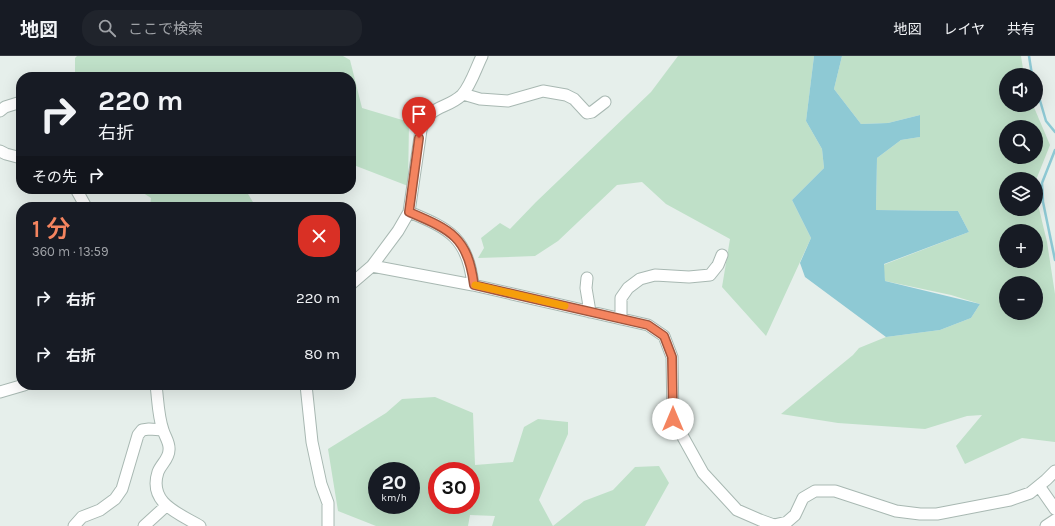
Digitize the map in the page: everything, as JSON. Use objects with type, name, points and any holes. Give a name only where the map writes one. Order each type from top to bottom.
[{"type":"street","points":[[356,280],[372,266],[398,231],[409,212],[421,130],[424,120],[430,113],[463,94],[482,56]]},
{"type":"street","points":[[463,94],[508,102],[543,91],[566,95],[574,99],[587,113],[592,112],[605,102]]},
{"type":"street","points":[[0,111],[5,107],[16,104]]},
{"type":"street","points":[[0,152],[16,157]]},
{"type":"street","points":[[409,212],[436,223],[454,236],[465,249],[472,269],[474,285]]},
{"type":"street","points":[[621,319],[621,298],[628,288],[640,279],[655,275],[689,277],[710,276],[718,265],[722,255]]},
{"type":"street","points":[[372,266],[474,285],[648,325],[664,336],[672,357],[673,419],[703,473],[737,510],[774,525],[787,522],[795,515],[804,498],[815,491],[835,491],[896,511],[920,514],[937,514],[1010,500],[1030,493],[1055,471]]},
{"type":"street","points":[[587,278],[586,288],[590,312]]},
{"type":"street","points":[[0,392],[16,387]]},
{"type":"street","points":[[157,390],[163,430],[168,440],[170,450],[166,459],[160,466],[156,478],[157,493],[166,506],[200,526]]},
{"type":"street","points":[[307,390],[312,442],[321,484],[328,503],[328,526]]},
{"type":"street","points":[[74,526],[82,517],[100,510],[115,499],[122,489],[138,435],[142,430],[163,430]]},
{"type":"street","points":[[1039,486],[1055,509]]},
{"type":"street","points":[[144,526],[166,506]]},
{"type":"street","points":[[1046,526],[1055,520]]},
{"type":"green space","points":[[77,56],[343,56],[350,60],[353,72],[75,72],[75,58]]},
{"type":"green space","points":[[678,56],[814,56],[806,121],[822,149],[824,168],[792,200],[811,238],[766,336],[722,287],[730,239],[666,204],[642,182],[617,185],[558,241],[535,256],[478,258],[484,248],[481,238],[500,223],[510,229],[536,202],[651,92]]},
{"type":"green space","points":[[842,56],[1021,56],[1023,68],[999,68],[999,112],[1036,112],[1039,120],[999,120],[999,164],[1042,164],[1039,172],[999,172],[999,216],[1041,216],[1043,224],[999,224],[999,268],[1043,268],[1043,225],[1055,294],[1055,442],[1022,438],[965,464],[956,446],[982,415],[967,416],[925,429],[838,423],[781,414],[853,355],[859,348],[886,337],[940,330],[971,318],[980,304],[951,295],[885,281],[883,265],[969,232],[958,211],[876,210],[877,158],[901,140],[920,137],[920,115],[888,123],[861,124],[834,89]]},
{"type":"green space","points":[[356,84],[362,108],[409,122],[408,186],[356,166]]},
{"type":"green space","points":[[1043,129],[1050,145],[1043,162]]},
{"type":"green space","points":[[145,194],[248,194],[253,202],[151,202],[151,198]]},
{"type":"green space","points":[[435,397],[473,413],[475,462],[428,462],[428,514],[480,514],[480,465],[513,462],[524,427],[538,419],[568,422],[568,434],[539,500],[553,526],[492,526],[495,516],[470,515],[468,526],[376,526],[338,511],[328,449],[386,413],[402,399]]},
{"type":"green space","points":[[659,466],[669,483],[645,526],[553,526],[584,501],[613,490],[635,467]]},
{"type":"water","points":[[814,56],[842,56],[834,89],[861,124],[888,123],[920,115],[920,137],[901,140],[877,158],[876,210],[958,211],[969,232],[884,264],[885,281],[980,304],[971,318],[940,330],[886,337],[805,277],[800,263],[811,238],[792,200],[824,168],[822,149],[806,121]]},
{"type":"waterway","points":[[1029,56],[1031,68]]},
{"type":"waterway","points":[[1043,111],[1046,121],[1055,132]]},
{"type":"waterway","points":[[1055,150],[1042,183],[1043,202],[1055,260]]},
{"type":"slow traffic","points":[[475,285],[565,306]]},
{"type":"route","points":[[419,138],[409,212],[436,223],[454,236],[465,249],[472,269],[474,285],[648,325],[664,336],[672,357],[673,419]]}]
